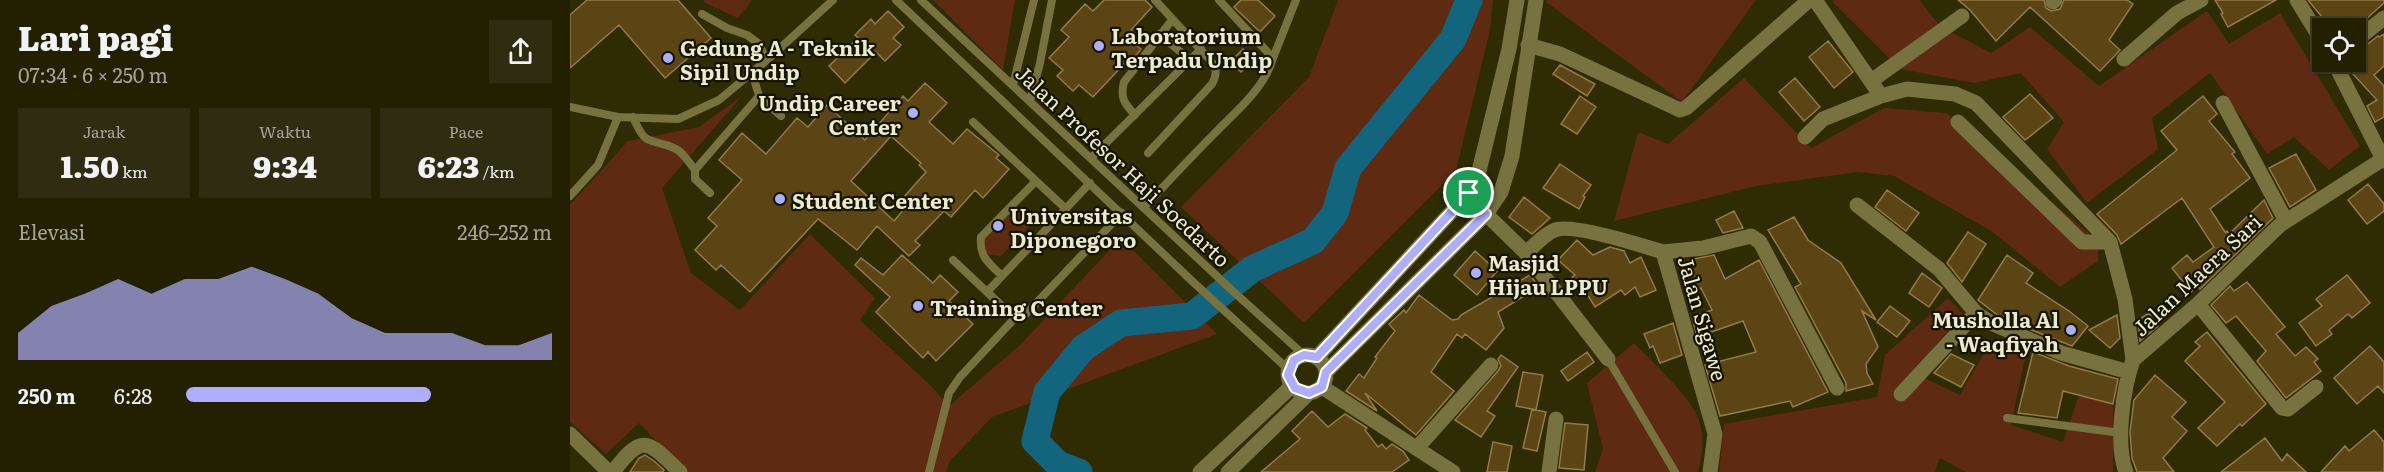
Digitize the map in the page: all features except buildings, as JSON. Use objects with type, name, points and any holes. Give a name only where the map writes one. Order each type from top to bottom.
[{"type":"street","points":[[1454,472],[1417,448],[1315,390],[1298,391],[1292,386],[1288,375],[1294,360],[1310,356],[1469,193],[1479,171],[1509,49],[1517,0]]},
{"type":"street","points":[[1228,472],[1315,390],[1326,372],[1486,214],[1502,192],[1512,156],[1536,0]]},
{"type":"street","points":[[1528,45],[1560,54],[1675,109],[1686,108],[1809,0]]},
{"type":"street","points":[[1815,0],[1881,96]]},
{"type":"street","points":[[2124,59],[2177,14],[2200,0]]},
{"type":"street","points":[[2297,0],[2312,25]]},
{"type":"street","points":[[1871,81],[1962,16]]},
{"type":"street","points":[[2366,32],[2384,18]]},
{"type":"street","points":[[2339,72],[2384,160]]},
{"type":"street","points":[[1805,137],[1823,119],[1881,96],[1907,89],[1955,94],[1976,103],[2110,242],[2125,299],[2131,366],[2121,433],[2126,472]]},
{"type":"street","points":[[2223,103],[2286,221]]},
{"type":"street","points":[[1959,122],[2082,242],[2110,242]]},
{"type":"street","name":"Jalan Maera Sari","points":[[2131,366],[2286,221],[2384,160]]},
{"type":"street","points":[[1469,193],[1486,214],[1526,253],[1608,359]]},
{"type":"street","points":[[1857,205],[1938,269],[1976,313],[1991,322],[2061,352],[2131,366]]},
{"type":"street","name":"Jalan Sigawe","points":[[1526,253],[1552,231],[1563,228],[1630,241],[1663,252],[1713,425],[1710,472]]},
{"type":"street","points":[[1663,252],[1703,248],[1750,236],[1756,238],[1837,388]]},
{"type":"street","points":[[2198,304],[2282,408],[2288,409],[2316,387]]},
{"type":"street","points":[[1901,394],[1976,313]]},
{"type":"street","points":[[1310,356],[1323,363],[1326,372]]},
{"type":"street","points":[[1417,448],[1491,365]]},
{"type":"street","points":[[1200,472],[1292,386]]},
{"type":"street","points":[[1549,472],[1556,419]]},
{"type":"street","points":[[570,434],[611,472],[640,444],[659,452],[680,472]]},
{"type":"lane","points":[[570,107],[618,117],[678,119],[719,100],[833,0]]},
{"type":"lane","name":"Jalan Profesor Haji Soedarto","points":[[896,0],[1289,370]]},
{"type":"lane","name":"Jalan Profesor Haji Soedarto","points":[[921,0],[1236,294],[1310,356]]},
{"type":"lane","points":[[1013,85],[1034,0]]},
{"type":"lane","points":[[1030,101],[1052,0]]},
{"type":"lane","points":[[1148,153],[1216,77],[1216,69],[1201,49],[1155,0]]},
{"type":"lane","points":[[1219,0],[1273,58]]},
{"type":"lane","points":[[1143,207],[1265,78],[1296,0]]},
{"type":"lane","points":[[702,14],[727,28],[747,35],[758,43],[767,60]]},
{"type":"lane","points":[[1135,115],[1123,103],[1121,94],[1124,82],[1172,20]]},
{"type":"lane","points":[[1160,34],[1189,59]]},
{"type":"lane","points":[[1091,158],[1201,49]]},
{"type":"lane","points":[[752,72],[759,96],[781,116]]},
{"type":"lane","points":[[695,170],[759,96]]},
{"type":"lane","points":[[570,196],[598,165],[618,117]]},
{"type":"lane","points":[[633,117],[640,133],[651,143],[678,149],[695,170],[695,179],[710,193]]},
{"type":"lane","points":[[973,122],[1066,209]]},
{"type":"lane","points":[[1002,276],[982,255],[981,237],[1036,181]]},
{"type":"lane","points":[[987,291],[1090,183]]},
{"type":"lane","points":[[953,260],[1015,318],[1021,319],[1122,213]]},
{"type":"lane","points":[[928,472],[949,393],[960,377],[1015,318]]},
{"type":"lane","points":[[1608,359],[1675,472]]},
{"type":"lane","points":[[2007,418],[2121,433]]},
{"type":"shaded area","points":[[703,0],[752,0],[738,18]]},
{"type":"shaded area","points":[[933,0],[1015,0],[1003,70]]},
{"type":"shaded area","points":[[1338,0],[1493,0],[1490,30],[1456,171],[1304,323],[1181,207],[1309,77]]},
{"type":"shaded area","points":[[1547,0],[1756,0],[1682,102],[1546,2]]},
{"type":"shaded area","points":[[1919,0],[1940,26],[1991,53],[2030,27],[2099,86],[2207,11],[2229,44],[2280,13],[2312,66],[2312,72],[2315,72],[2360,146],[2329,170],[2294,137],[2267,154],[2210,73],[2152,118],[2158,149],[2087,203],[2047,149],[2064,122],[2021,73],[1974,83],[1900,69],[1832,1]]},
{"type":"shaded area","points":[[1744,78],[1811,148],[1884,108],[1946,113],[2098,241],[2098,261],[2060,287],[1993,232],[1894,176],[1858,172],[1756,186],[1614,221],[1638,132],[1668,144]]},
{"type":"shaded area","points":[[742,96],[662,188],[691,273],[740,310],[810,234],[875,298],[860,320],[931,386],[949,406],[1020,345],[1121,238],[1217,334],[992,417],[950,461],[946,472],[687,472],[639,423],[606,454],[570,422],[570,205],[628,141],[699,127]]},
{"type":"shaded area","points":[[1023,208],[1030,216],[1030,226],[1001,256],[990,255],[986,252],[985,237],[1011,210]]},
{"type":"shaded area","points":[[1948,298],[1963,314],[1915,368],[1920,376],[1960,395],[1991,341],[2027,350],[2011,425],[2063,442],[2079,395],[2113,405],[2113,472],[1966,472],[1940,458],[1935,472],[1719,472],[1724,424],[1877,397],[1885,355]]},
{"type":"shaded area","points":[[1634,343],[1676,386],[1696,413],[1701,427],[1702,442],[1698,472],[1595,472],[1603,449],[1587,383]]},
{"type":"waterway","points":[[1079,472],[1058,464],[1035,441],[1047,392],[1083,348],[1121,323],[1192,316],[1252,269],[1313,241],[1335,213],[1348,168],[1453,39],[1469,0]]},
{"type":"place","name":"Laboratorium Terpadu Undip","points":[[1099,46]]},
{"type":"place","name":"Gedung A - Teknik Sipil Undip","points":[[668,58]]},
{"type":"place","name":"Undip Career Center","points":[[913,113]]},
{"type":"place","name":"Student Center","points":[[780,199]]},
{"type":"place","name":"Universitas Diponegoro","points":[[998,226]]},
{"type":"place","name":"Masjid Hijau LPPU","points":[[1476,273]]},
{"type":"place","name":"Training Center","points":[[918,306]]},
{"type":"place","name":"Musholla Al - Waqfiyah","points":[[2071,330]]},
{"type":"route","points":[[1469,193],[1486,214],[1326,372],[1322,387],[1305,393],[1292,386],[1288,375],[1294,360],[1304,355],[1317,357],[1469,193]]}]
